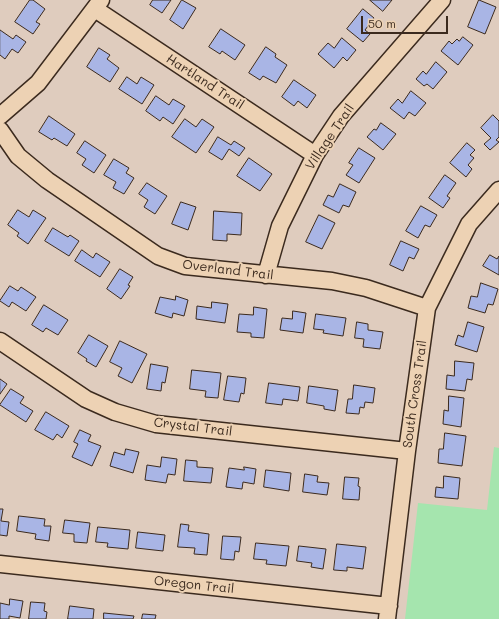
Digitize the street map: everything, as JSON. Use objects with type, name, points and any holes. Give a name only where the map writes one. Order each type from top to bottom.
[{"type":"street","name":"Village Trail","points":[[266,275],[280,226],[315,155],[342,116],[442,0]]},
{"type":"street","name":"Hartland Trail","points":[[98,5],[315,155]]},
{"type":"street","points":[[0,116],[38,82],[98,5]]},
{"type":"street","name":"Overland Trail","points":[[0,130],[18,156],[47,180],[158,256],[185,266],[332,281],[366,288],[427,308]]},
{"type":"street","name":"South Cross Trail","points":[[388,612],[407,451],[427,308],[469,224],[499,190]]},
{"type":"street","name":"Crystal Trail","points":[[0,341],[86,399],[115,412],[156,424],[407,451]]},
{"type":"street","name":"Oregon Trail","points":[[0,564],[388,612]]},
{"type":"green space","points":[[494,447],[499,448],[499,619],[405,619],[418,503],[487,510]]},
{"type":"building","points":[[30,0],[33,0],[45,9],[36,22],[40,24],[33,34],[15,22]]},
{"type":"building","points":[[153,0],[171,0],[162,13],[150,5]]},
{"type":"building","points":[[182,0],[196,8],[183,29],[170,20]]},
{"type":"building","points":[[370,0],[392,0],[383,11]]},
{"type":"building","points":[[479,0],[496,7],[485,34],[468,27]]},
{"type":"building","points":[[363,9],[374,18],[365,30],[370,34],[363,42],[347,29]]},
{"type":"building","points":[[221,29],[245,45],[235,60],[222,51],[220,54],[209,47]]},
{"type":"building","points":[[0,30],[13,39],[16,35],[26,42],[18,53],[12,49],[5,59],[0,55]]},
{"type":"building","points":[[463,37],[473,45],[458,65],[441,51],[449,41],[452,44],[457,39],[459,41]]},
{"type":"building","points":[[342,38],[356,50],[347,61],[343,57],[334,68],[318,54],[328,43],[334,48]]},
{"type":"building","points":[[266,47],[276,54],[275,57],[287,65],[276,83],[263,76],[260,80],[249,73]]},
{"type":"building","points":[[99,48],[110,55],[107,59],[119,68],[110,82],[87,67]]},
{"type":"building","points":[[436,62],[447,72],[433,89],[427,84],[424,86],[416,79],[423,71],[426,74]]},
{"type":"building","points":[[127,77],[137,84],[141,77],[154,85],[142,104],[119,89]]},
{"type":"building","points":[[294,80],[316,95],[307,108],[298,101],[294,106],[282,97]]},
{"type":"building","points":[[411,91],[426,103],[415,116],[409,112],[404,119],[390,108],[398,99],[402,103]]},
{"type":"building","points":[[156,96],[169,105],[173,99],[185,106],[173,124],[163,117],[160,121],[146,111]]},
{"type":"building","points":[[493,115],[499,121],[499,137],[496,140],[499,142],[490,150],[484,144],[491,138],[481,128]]},
{"type":"building","points":[[49,116],[75,134],[67,146],[54,138],[52,140],[39,132]]},
{"type":"building","points":[[185,119],[196,127],[202,119],[214,127],[196,153],[172,137]]},
{"type":"building","points":[[381,123],[396,134],[383,150],[367,137],[374,129],[376,130]]},
{"type":"building","points":[[218,137],[231,145],[234,141],[245,148],[239,156],[229,149],[222,160],[209,152]]},
{"type":"building","points":[[85,141],[106,155],[94,173],[82,165],[86,159],[77,153]]},
{"type":"building","points":[[467,143],[475,150],[470,155],[474,158],[468,165],[472,169],[466,177],[450,163]]},
{"type":"building","points":[[359,148],[375,158],[359,183],[346,175],[353,165],[349,163]]},
{"type":"building","points":[[249,158],[272,174],[260,191],[237,176]]},
{"type":"building","points":[[114,159],[129,168],[126,173],[134,178],[124,194],[113,188],[116,182],[104,175]]},
{"type":"building","points":[[445,175],[456,183],[447,196],[450,198],[443,208],[429,198]]},
{"type":"building","points":[[147,183],[167,196],[155,214],[144,207],[148,200],[139,194]]},
{"type":"building","points":[[340,184],[356,192],[349,207],[343,205],[339,213],[323,205],[328,195],[333,197]]},
{"type":"building","points":[[181,202],[196,207],[188,230],[172,224]]},
{"type":"building","points":[[421,206],[437,215],[430,227],[425,225],[418,238],[406,231]]},
{"type":"building","points":[[18,210],[29,217],[33,210],[46,218],[28,244],[17,236],[19,233],[8,225]]},
{"type":"building","points":[[214,211],[242,213],[241,235],[227,234],[227,241],[213,240]]},
{"type":"building","points":[[319,215],[335,223],[322,249],[306,242]]},
{"type":"building","points":[[53,228],[68,237],[70,235],[79,241],[69,256],[45,241]]},
{"type":"building","points":[[401,241],[419,249],[414,259],[409,257],[403,271],[390,265]]},
{"type":"building","points":[[82,250],[93,258],[96,253],[110,262],[100,277],[75,261]]},
{"type":"building","points":[[490,255],[497,259],[499,256],[499,275],[483,266]]},
{"type":"building","points":[[120,269],[133,277],[128,285],[130,286],[121,299],[107,289]]},
{"type":"building","points":[[481,283],[498,289],[493,305],[488,304],[485,313],[468,308],[471,296],[477,297]]},
{"type":"building","points":[[10,286],[18,291],[21,287],[36,297],[26,311],[12,302],[9,307],[0,301]]},
{"type":"building","points":[[176,296],[188,300],[184,316],[173,313],[172,318],[155,313],[160,297],[175,300]]},
{"type":"building","points":[[212,302],[228,304],[225,323],[196,319],[197,306],[211,308]]},
{"type":"building","points":[[44,305],[68,320],[58,335],[46,328],[43,332],[32,325]]},
{"type":"building","points":[[254,307],[267,309],[264,338],[251,337],[251,333],[237,332],[239,314],[253,315]]},
{"type":"building","points":[[293,311],[306,313],[303,333],[280,330],[282,318],[292,319]]},
{"type":"building","points":[[316,314],[346,318],[343,336],[323,333],[324,330],[314,329]]},
{"type":"building","points":[[357,322],[368,324],[368,330],[383,332],[380,349],[363,347],[364,339],[355,338]]},
{"type":"building","points":[[468,322],[484,327],[477,352],[455,345],[458,335],[463,337]]},
{"type":"building","points":[[89,335],[108,346],[96,367],[86,361],[87,359],[78,353]]},
{"type":"building","points":[[120,341],[147,354],[132,383],[118,376],[122,368],[110,362]]},
{"type":"building","points":[[455,361],[474,363],[472,380],[467,379],[465,391],[446,389],[447,375],[454,376]]},
{"type":"building","points":[[151,364],[168,367],[165,383],[162,382],[161,391],[147,389]]},
{"type":"building","points":[[192,370],[221,373],[218,398],[205,397],[206,391],[190,389]]},
{"type":"building","points":[[228,376],[246,378],[244,394],[241,393],[239,402],[224,400]]},
{"type":"building","points":[[0,379],[7,384],[0,394]]},
{"type":"building","points":[[269,383],[300,387],[298,401],[283,399],[282,405],[266,403]]},
{"type":"building","points":[[354,385],[375,388],[373,403],[365,402],[364,408],[360,407],[359,414],[346,413],[348,399],[352,399]]},
{"type":"building","points":[[309,386],[338,390],[335,411],[324,409],[324,406],[307,403]]},
{"type":"building","points":[[11,389],[24,397],[20,403],[33,411],[26,422],[0,405]]},
{"type":"building","points":[[449,396],[464,398],[461,427],[443,424],[444,410],[448,411]]},
{"type":"building","points":[[46,412],[69,426],[62,438],[57,434],[53,440],[35,430]]},
{"type":"building","points":[[80,430],[91,435],[88,441],[101,446],[92,466],[72,457],[78,444],[74,442]]},
{"type":"building","points":[[445,433],[466,436],[462,466],[438,463],[439,449],[443,449]]},
{"type":"building","points":[[126,449],[139,452],[133,473],[110,466],[114,452],[124,455]]},
{"type":"building","points":[[162,457],[177,459],[175,475],[168,474],[166,483],[145,480],[147,465],[160,467]]},
{"type":"building","points":[[186,460],[197,461],[197,467],[213,468],[211,483],[184,481]]},
{"type":"building","points":[[244,467],[256,469],[254,484],[243,482],[242,489],[226,487],[229,468],[244,470]]},
{"type":"building","points":[[266,470],[291,473],[289,491],[264,487]]},
{"type":"building","points":[[305,474],[318,476],[317,482],[329,483],[327,495],[303,492]]},
{"type":"building","points":[[444,476],[460,478],[458,499],[435,497],[436,487],[443,488]]},
{"type":"building","points":[[345,477],[359,478],[359,500],[343,499]]},
{"type":"building","points":[[0,509],[3,509],[1,521],[9,522],[7,536],[0,535]]},
{"type":"building","points":[[19,516],[45,519],[44,526],[51,526],[49,541],[35,539],[36,534],[17,531]]},
{"type":"building","points":[[65,520],[90,523],[87,543],[74,542],[74,534],[63,533]]},
{"type":"building","points":[[181,524],[189,525],[188,531],[209,534],[207,555],[194,554],[195,548],[178,547]]},
{"type":"building","points":[[98,527],[130,530],[128,549],[107,547],[108,543],[96,542]]},
{"type":"building","points":[[138,532],[165,535],[163,551],[136,548]]},
{"type":"building","points":[[223,536],[241,537],[239,552],[235,551],[234,560],[221,559]]},
{"type":"building","points":[[256,543],[289,546],[286,566],[266,564],[267,560],[254,559]]},
{"type":"building","points":[[337,544],[366,547],[363,569],[347,567],[347,571],[334,570]]},
{"type":"building","points":[[299,546],[326,549],[323,569],[311,567],[312,563],[297,561]]},
{"type":"building","points":[[10,599],[23,601],[20,618],[9,616],[9,619],[0,619],[0,603],[9,605]]},
{"type":"building","points":[[31,602],[45,603],[44,611],[47,612],[46,619],[29,619]]},
{"type":"building","points":[[70,606],[94,609],[93,619],[68,619]]},
{"type":"building","points":[[104,613],[134,616],[133,619],[104,619]]},
{"type":"building","points":[[143,614],[156,615],[155,619],[142,619]]}]
